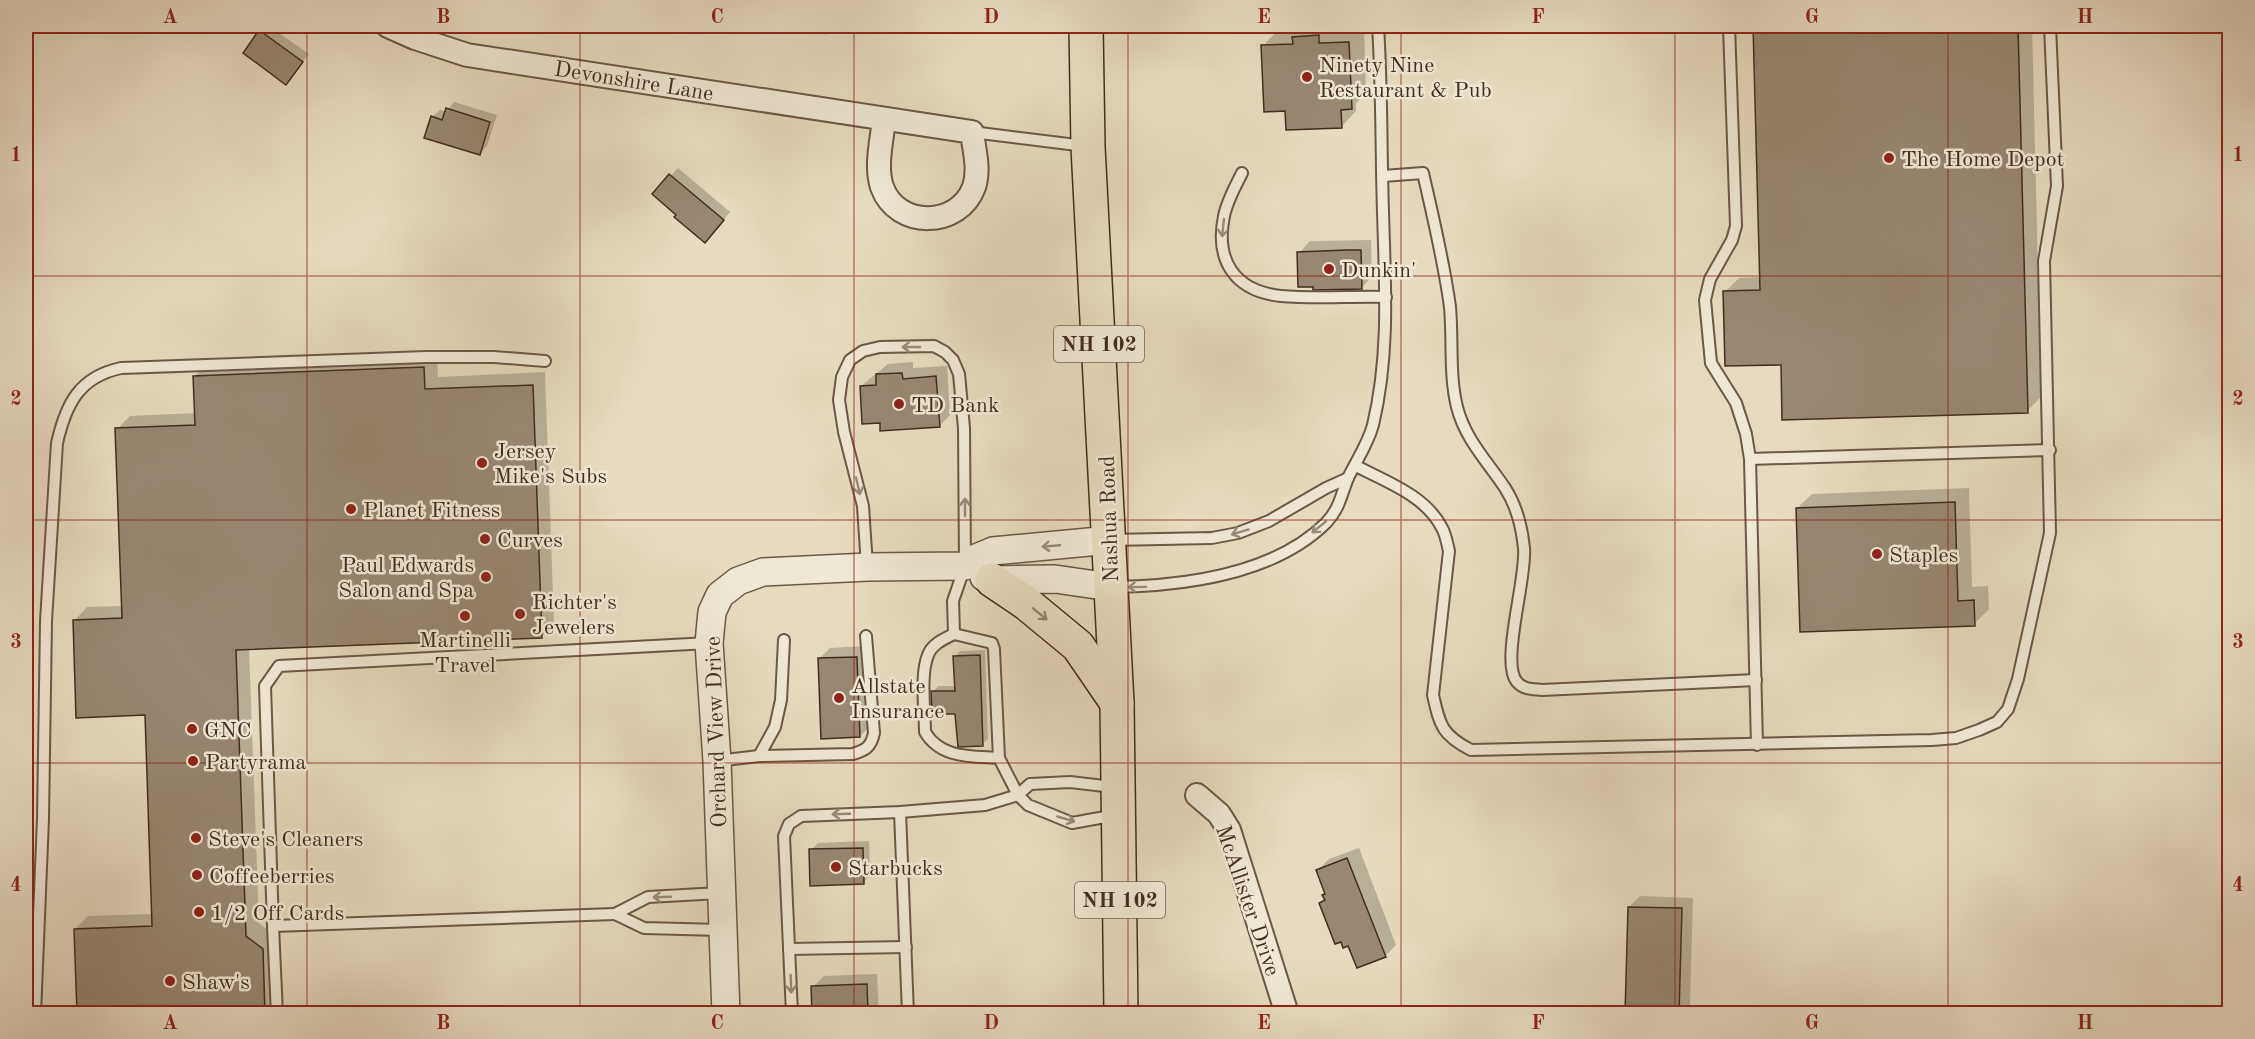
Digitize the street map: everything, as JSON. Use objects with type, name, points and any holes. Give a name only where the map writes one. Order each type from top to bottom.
[{"type":"main road","name":"Nashua Road","points":[[1086,26],[1088,147],[1117,703],[1121,1014]]},
{"type":"main road","points":[[978,573],[1026,603],[1078,646],[1117,703]]},
{"type":"street","name":"Devonshire Lane","points":[[388,26],[415,38],[467,55],[972,132]]},
{"type":"street","points":[[884,119],[879,166],[882,187],[893,205],[921,219],[943,217],[961,206],[969,197],[976,177],[972,132]]},
{"type":"street","name":"Orchard View Drive","points":[[978,573],[976,558],[993,551],[1110,540]]},
{"type":"street","name":"Orchard View Drive","points":[[726,1014],[717,761],[709,643],[712,612],[720,595],[738,580],[763,572],[868,567],[1055,579],[1110,587]]},
{"type":"street","name":"McAllister Drive","points":[[1197,795],[1219,814],[1228,830],[1287,1014]]},
{"type":"lane","points":[[1110,587],[1149,587],[1186,582],[1221,576],[1258,564],[1297,544],[1326,522],[1342,500],[1348,478],[1356,466],[1372,427],[1385,356],[1386,297],[1378,26]]},
{"type":"lane","points":[[1729,26],[1736,226],[1732,240],[1710,279],[1706,300],[1711,363],[1736,403],[1746,434],[1750,459],[1757,745]]},
{"type":"lane","points":[[1356,466],[1409,493],[1432,512],[1443,530],[1449,551],[1433,695],[1438,718],[1450,739],[1471,750],[1932,740],[1956,738],[1997,722],[2008,709],[2018,679],[2050,533],[2050,450],[2044,261],[2057,186],[2050,26]]},
{"type":"lane","name":"Devonshire Lane","points":[[972,132],[1088,147]]},
{"type":"lane","points":[[1242,173],[1224,216],[1222,239],[1224,258],[1233,275],[1246,285],[1280,296],[1386,297]]},
{"type":"lane","points":[[1383,176],[1423,173],[1440,245],[1450,308],[1456,405],[1472,444],[1505,488],[1514,506],[1524,546],[1525,564],[1511,668],[1516,681],[1526,689],[1542,690],[1756,680]]},
{"type":"lane","points":[[868,567],[863,506],[843,432],[839,400],[842,377],[850,360],[863,351],[880,347],[934,346],[953,360],[959,374],[978,573],[953,601],[954,634]]},
{"type":"lane","points":[[35,1014],[43,819],[46,621],[56,454],[63,417],[73,399],[87,382],[104,372],[121,368],[426,357],[494,357],[545,362]]},
{"type":"lane","points":[[1750,459],[2050,450]]},
{"type":"lane","points":[[1110,540],[1212,538],[1239,533],[1269,521],[1348,478]]},
{"type":"lane","points":[[999,758],[954,754],[936,745],[925,732],[925,674],[928,654],[939,641],[954,634],[992,643],[999,758],[1018,795],[1028,805],[1072,823],[1119,801]]},
{"type":"lane","points":[[717,761],[759,756],[853,754],[866,750],[872,744],[874,733],[866,636]]},
{"type":"lane","points":[[759,756],[775,727],[779,709],[784,640]]},
{"type":"lane","points":[[277,1014],[265,686],[279,666],[709,643]]},
{"type":"lane","points":[[792,1014],[784,836],[789,824],[801,816],[900,812],[984,805],[1018,795],[1030,784],[1070,782],[1119,801]]},
{"type":"lane","points":[[900,812],[908,1014]]},
{"type":"lane","points":[[273,926],[615,914],[648,897],[720,893]]},
{"type":"lane","points":[[615,914],[644,928],[722,930]]},
{"type":"lane","points":[[789,948],[906,947]]},
{"type":"building","name":"The Home Depot","points":[[1753,26],[2018,26],[2028,413],[1782,420],[1781,365],[1725,366],[1723,291],[1760,290]]},
{"type":"building","points":[[259,30],[303,62],[286,85],[243,53]]},
{"type":"building","name":"Ninety Nine Restaurant & Pub","points":[[1319,35],[1319,43],[1349,42],[1352,109],[1341,110],[1342,128],[1286,130],[1285,111],[1264,112],[1261,45],[1293,44],[1292,37]]},
{"type":"building","points":[[446,108],[490,122],[480,155],[424,138],[431,116],[442,120]]},
{"type":"building","points":[[669,174],[724,220],[705,243],[674,217],[676,215],[652,194]]},
{"type":"building","name":"Dunkin'","points":[[1361,250],[1362,289],[1313,290],[1313,287],[1298,287],[1297,252]]},
{"type":"building","points":[[424,367],[425,389],[533,385],[542,638],[236,650],[246,936],[263,949],[265,1014],[77,1014],[74,929],[152,926],[145,715],[76,718],[73,620],[122,618],[115,428],[195,425],[193,376]]},
{"type":"building","name":"TD Bank","points":[[902,373],[903,379],[936,376],[940,427],[880,431],[880,423],[862,424],[860,386],[876,385],[876,374]]},
{"type":"building","name":"Staples","points":[[1955,502],[1958,601],[1974,600],[1975,626],[1800,632],[1796,508]]},
{"type":"building","points":[[980,655],[983,746],[958,747],[955,714],[932,714],[931,691],[955,691],[953,656]]},
{"type":"building","name":"Allstate Insurance","points":[[857,657],[860,737],[821,739],[818,658]]},
{"type":"building","name":"Starbucks","points":[[863,848],[864,884],[810,886],[809,849]]},
{"type":"building","points":[[1347,858],[1386,957],[1357,968],[1348,946],[1343,948],[1341,942],[1335,944],[1319,903],[1325,900],[1322,895],[1325,894],[1316,870]]},
{"type":"building","points":[[1628,907],[1682,908],[1679,1014],[1625,1014]]},
{"type":"building","points":[[867,984],[868,1014],[812,1014],[811,986]]},
{"type":"place","name":"Ninety Nine Restaurant & Pub","points":[[1307,77]]},
{"type":"place","name":"The Home Depot","points":[[1889,158]]},
{"type":"place","name":"Dunkin'","points":[[1329,269]]},
{"type":"place","name":"TD Bank","points":[[899,404]]},
{"type":"place","name":"Jersey Mike's Subs","points":[[482,463]]},
{"type":"place","name":"Planet Fitness","points":[[351,509]]},
{"type":"place","name":"Curves","points":[[485,539]]},
{"type":"place","name":"Staples","points":[[1877,554]]},
{"type":"place","name":"Paul Edwards Salon and Spa","points":[[486,577]]},
{"type":"place","name":"Richter's Jewelers","points":[[520,614]]},
{"type":"place","name":"Martinelli Travel","points":[[465,616]]},
{"type":"place","name":"Allstate Insurance","points":[[839,698]]},
{"type":"place","name":"GNC","points":[[192,729]]},
{"type":"place","name":"Partyrama","points":[[193,761]]},
{"type":"place","name":"Steve's Cleaners","points":[[196,838]]},
{"type":"place","name":"Starbucks","points":[[836,867]]},
{"type":"place","name":"Coffeeberries","points":[[197,875]]},
{"type":"place","name":"1/2 Off Cards","points":[[199,912]]},
{"type":"place","name":"Shaw's","points":[[170,981]]}]
